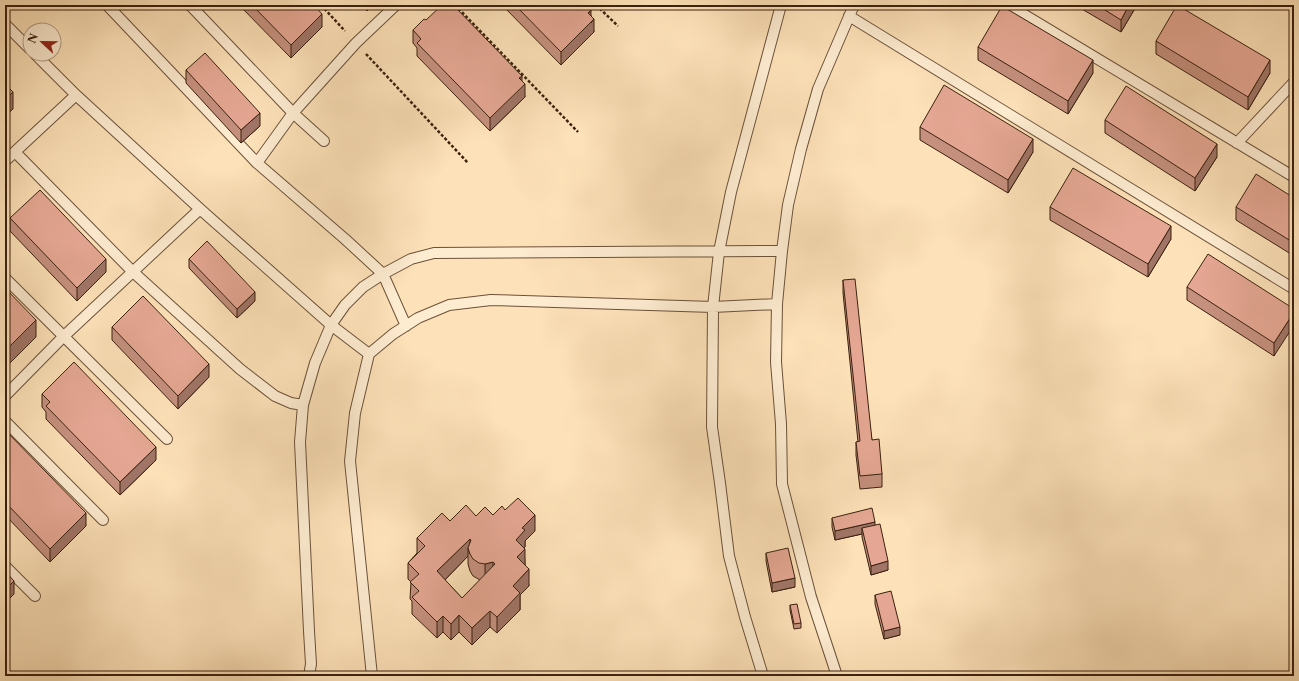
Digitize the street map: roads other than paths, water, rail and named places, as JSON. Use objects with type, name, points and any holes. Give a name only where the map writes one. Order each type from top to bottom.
[{"type":"lane","points":[[107,5],[257,163],[383,274],[406,326]]},
{"type":"lane","points":[[190,5],[293,113],[324,141]]},
{"type":"lane","points":[[257,163],[293,113],[356,43],[396,5]]},
{"type":"lane","points":[[763,676],[745,617],[729,556],[712,427],[713,307],[719,252],[733,185],[781,5]]},
{"type":"lane","points":[[837,676],[811,597],[782,484],[781,424],[776,362],[777,304],[788,205],[801,149],[818,89],[854,5]]},
{"type":"lane","points":[[1008,5],[1294,177]]},
{"type":"lane","points":[[849,16],[1294,289]]},
{"type":"lane","points":[[5,24],[22,41]]},
{"type":"lane","points":[[43,62],[76,95],[200,209],[331,325],[369,354]]},
{"type":"lane","points":[[1237,143],[1294,82]]},
{"type":"lane","points":[[5,161],[76,95]]},
{"type":"lane","points":[[15,152],[132,271],[240,369],[275,396],[291,403],[302,405]]},
{"type":"lane","points":[[5,396],[63,337],[200,209]]},
{"type":"lane","points":[[309,676],[311,664],[300,442],[302,405],[315,363],[331,325],[345,305],[364,287],[383,274],[411,259],[434,253],[782,251]]},
{"type":"lane","points":[[5,278],[167,439]]},
{"type":"lane","points":[[372,676],[350,461],[355,413],[369,354],[418,318],[449,305],[491,300],[713,307],[777,304]]},
{"type":"lane","points":[[5,421],[103,520]]},
{"type":"lane","points":[[5,566],[35,596]]}]
